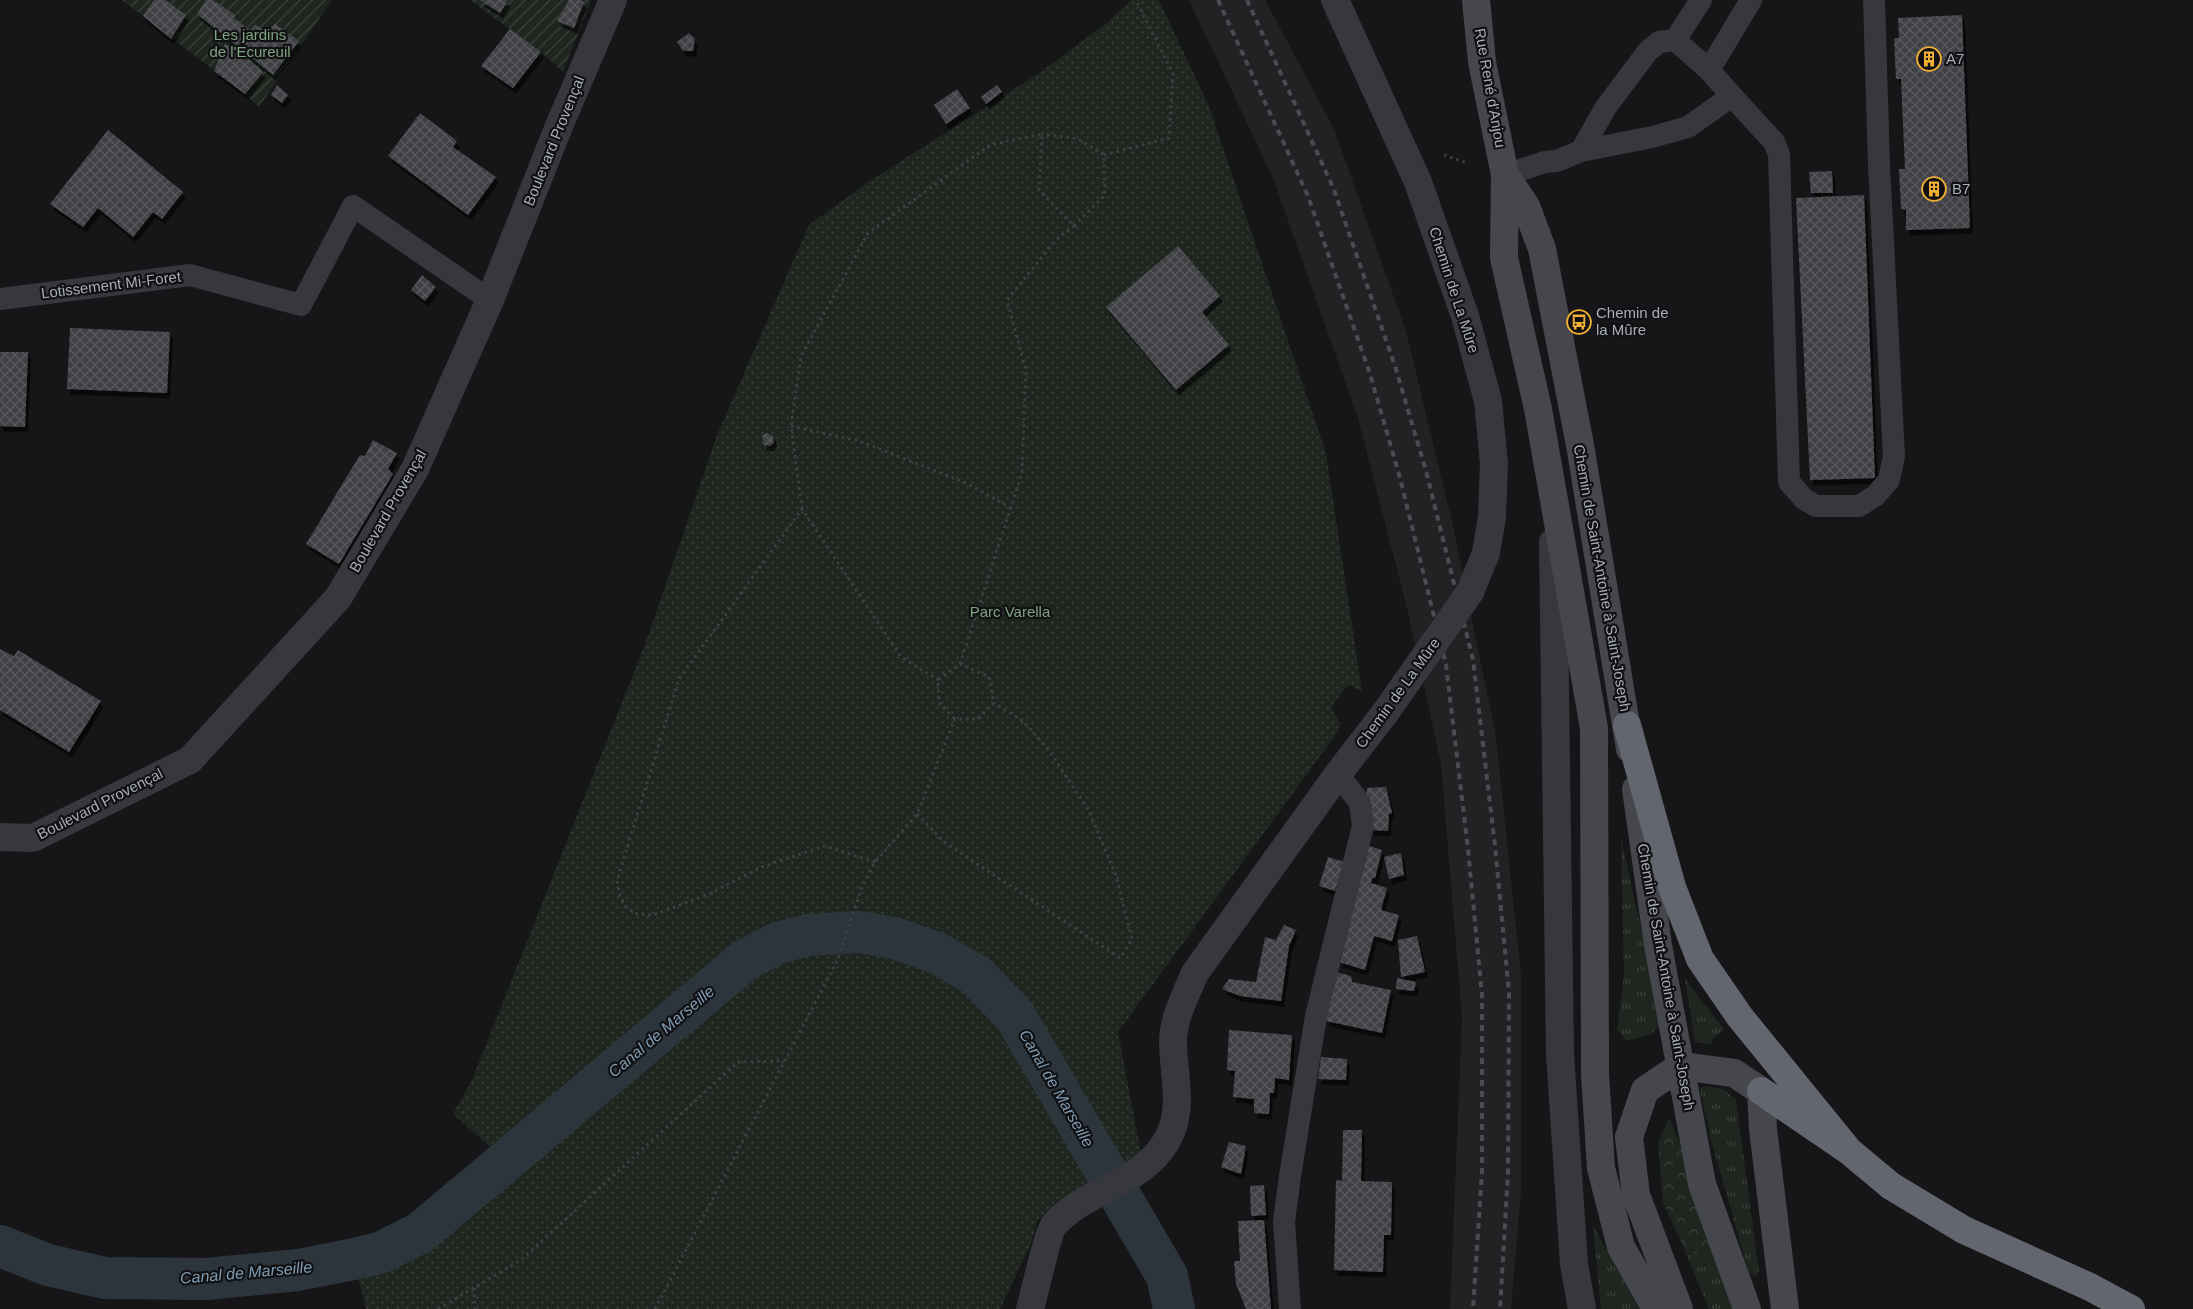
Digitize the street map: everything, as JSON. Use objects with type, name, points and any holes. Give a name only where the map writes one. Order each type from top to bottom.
[{"type":"highway","points":[[1626,726],[1672,887],[1700,959],[1740,1017],[1849,1151]]},
{"type":"highway","points":[[1761,1091],[1849,1151],[1891,1186],[1964,1230],[2090,1286],[2131,1309]]},
{"type":"main road","name":"Rue René d'Anjou","points":[[1476,0],[1482,62],[1505,175]]},
{"type":"main road","points":[[1505,175],[1504,258],[1538,409],[1594,728],[1595,1074],[1601,1168],[1621,1247],[1656,1309]]},
{"type":"main road","name":"Chemin de Saint-Antoine à Saint-Joseph","points":[[1505,175],[1526,206],[1542,249],[1580,445],[1626,726],[1658,945],[1702,1184],[1747,1309]]},
{"type":"main road","points":[[1679,1309],[1636,1195],[1629,1137],[1645,1090],[1681,1066],[1734,1073],[1761,1091],[1763,1129],[1785,1309]]},
{"type":"street","name":"Boulevard Provençal","points":[[0,837],[32,838],[190,760],[338,598],[415,469],[490,300],[559,126],[614,0]]},
{"type":"street","name":"Chemin de La Mûre","points":[[1030,1309],[1052,1226],[1075,1207],[1136,1174],[1156,1158],[1171,1132],[1177,1108],[1173,1040],[1180,1009],[1195,974],[1338,774],[1385,713],[1470,592],[1486,553],[1492,516],[1494,464],[1488,401],[1466,316],[1418,182],[1335,0]]},
{"type":"street","points":[[1553,501],[1560,1054],[1574,1264],[1582,1309]]},
{"type":"lane","points":[[1675,40],[1701,0]]},
{"type":"lane","points":[[1709,70],[1751,0]]},
{"type":"lane","points":[[1581,151],[1606,107],[1648,51],[1658,42],[1675,40],[1709,70],[1774,142],[1779,154],[1789,482],[1804,499],[1816,506],[1859,506],[1875,496],[1889,480],[1894,456],[1879,165],[1874,0]]},
{"type":"lane","points":[[1505,175],[1545,162],[1557,161],[1581,151],[1652,137],[1688,127],[1732,96]]},
{"type":"lane","name":"Lotissement Mi-Foret","points":[[0,299],[190,275],[300,305],[352,206],[490,300]]},
{"type":"lane","points":[[1290,1309],[1284,1222],[1290,1176],[1316,1016],[1363,826],[1360,803],[1338,774]]},
{"type":"path","points":[[938,680],[901,656],[802,509],[791,426],[801,356],[868,233],[990,145],[1042,134],[1078,139],[1104,155],[1169,138],[1173,74],[1136,0]]},
{"type":"path","points":[[1042,134],[1039,190],[1074,226]]},
{"type":"path","points":[[938,680],[960,664],[1022,473],[1026,371],[1007,300],[1056,240],[1074,226],[1105,195],[1104,155]]},
{"type":"path","points":[[791,426],[859,441],[966,483],[1011,508]]},
{"type":"path","points":[[802,509],[679,679],[617,881],[620,896],[626,907],[638,914],[652,915],[710,894],[764,866],[825,846],[874,862]]},
{"type":"path","points":[[917,814],[944,842],[1120,958],[1132,939],[1116,876],[1090,811],[1048,749],[1023,721],[994,703],[989,677],[960,664]]},
{"type":"path","points":[[938,680],[939,704],[954,719],[978,719],[994,703]]},
{"type":"path","points":[[655,1309],[838,959],[859,900],[861,889],[874,862],[917,814],[954,719]]},
{"type":"path","points":[[438,1309],[521,1260],[738,1062],[784,1062]]},
{"type":"path","points":[[474,1288],[475,1309]]},
{"type":"shaded area","points":[[1189,0],[1265,0],[1334,129],[1406,331],[1453,526],[1496,737],[1521,975],[1521,1192],[1511,1309],[1450,1309],[1462,1017],[1441,764],[1407,608],[1358,418],[1273,178]]},
{"type":"green space","name":"Les jardins de l'Ecureuil","points":[[122,0],[332,0],[259,107],[245,94]]},
{"type":"green space","points":[[470,0],[591,0],[563,72],[541,52]]},
{"type":"green space","name":"Parc Varella","points":[[1131,0],[1159,0],[1209,106],[1326,453],[1362,692],[1351,685],[1345,688],[1331,708],[1340,723],[1337,733],[1118,1032],[1142,1158],[1049,1210],[1038,1220],[1031,1243],[1000,1309],[366,1309],[354,1259],[380,1253],[420,1233],[506,1161],[453,1114],[472,1080],[646,642],[717,435],[809,225],[867,183],[1038,74],[1109,21]]},
{"type":"green space","points":[[1621,838],[1661,1022],[1652,1034],[1626,1041],[1617,1029],[1624,976]]},
{"type":"green space","points":[[1685,979],[1724,1029],[1712,1039],[1712,1044],[1695,1042]]},
{"type":"green space","points":[[1705,1086],[1723,1089],[1736,1100],[1759,1272],[1755,1277],[1749,1273],[1711,1140],[1700,1089]]},
{"type":"green space","points":[[1669,1118],[1684,1153],[1717,1267],[1683,1246],[1663,1203],[1658,1143]]},
{"type":"green space","points":[[1593,1225],[1639,1309],[1601,1309]]},
{"type":"green space","points":[[1683,1246],[1717,1267],[1732,1309],[1709,1309]]},
{"type":"building","points":[[154,0],[165,0],[186,15],[171,39],[143,16]]},
{"type":"building","points":[[206,0],[213,0],[235,15],[234,18],[250,30],[255,25],[267,32],[275,24],[299,41],[273,75],[197,14]]},
{"type":"building","points":[[480,0],[508,0],[500,13]]},
{"type":"building","points":[[569,0],[584,2],[574,28],[557,21]]},
{"type":"building","points":[[1962,15],[1970,228],[1906,230],[1906,210],[1901,209],[1899,169],[1905,169],[1901,79],[1896,79],[1894,38],[1899,38],[1898,18]]},
{"type":"building","points":[[510,29],[541,52],[513,88],[481,66]]},
{"type":"building","points":[[689,33],[695,39],[693,51],[683,51],[677,42]]},
{"type":"building","points":[[225,44],[237,49],[263,72],[245,94],[214,71]]},
{"type":"building","points":[[277,85],[288,95],[282,103],[271,95]]},
{"type":"building","points":[[997,85],[1002,92],[986,104],[981,97]]},
{"type":"building","points":[[957,89],[970,108],[946,124],[934,105]]},
{"type":"building","points":[[420,113],[457,141],[453,147],[496,177],[468,215],[388,156]]},
{"type":"building","points":[[108,130],[183,192],[162,219],[153,212],[133,237],[98,208],[83,227],[50,204]]},
{"type":"building","points":[[1832,171],[1833,193],[1811,193],[1809,172]]},
{"type":"building","points":[[1864,195],[1875,478],[1810,480],[1796,198]]},
{"type":"building","points":[[1178,246],[1220,296],[1202,312],[1229,345],[1176,390],[1106,307]]},
{"type":"building","points":[[422,275],[436,287],[425,301],[411,290]]},
{"type":"building","points":[[70,328],[170,332],[167,393],[67,389]]},
{"type":"building","points":[[0,352],[28,352],[25,427],[0,426]]},
{"type":"building","points":[[767,433],[773,436],[774,442],[770,446],[764,445],[762,436]]},
{"type":"building","points":[[373,440],[397,453],[388,469],[393,474],[339,564],[306,544],[360,455],[365,456]]},
{"type":"building","points":[[0,649],[14,656],[18,650],[101,701],[69,752],[0,710]]},
{"type":"building","points":[[1386,787],[1392,813],[1389,814],[1388,831],[1371,830],[1366,798],[1367,788]]},
{"type":"building","points":[[1369,846],[1382,850],[1375,878],[1372,878],[1371,883],[1387,888],[1381,910],[1399,915],[1392,941],[1374,936],[1365,970],[1339,962]]},
{"type":"building","points":[[1401,853],[1404,875],[1389,879],[1384,857]]},
{"type":"building","points":[[1328,857],[1344,862],[1335,891],[1319,886]]},
{"type":"building","points":[[1284,925],[1296,930],[1289,946],[1281,1001],[1240,996],[1222,989],[1229,979],[1256,982],[1265,937],[1276,940]]},
{"type":"building","points":[[1417,936],[1425,972],[1401,977],[1398,940]]},
{"type":"building","points":[[1335,972],[1351,976],[1352,982],[1391,990],[1382,1033],[1326,1021]]},
{"type":"building","points":[[1397,978],[1416,982],[1414,991],[1396,989]]},
{"type":"building","points":[[1229,1030],[1292,1035],[1289,1080],[1275,1078],[1274,1093],[1270,1093],[1269,1114],[1254,1113],[1254,1099],[1233,1097],[1235,1071],[1227,1070]]},
{"type":"building","points":[[1321,1057],[1347,1059],[1346,1080],[1318,1079]]},
{"type":"building","points":[[1343,1130],[1362,1130],[1361,1181],[1392,1182],[1391,1235],[1384,1235],[1383,1272],[1334,1270],[1336,1180],[1342,1181]]},
{"type":"building","points":[[1229,1142],[1246,1146],[1241,1174],[1221,1167]]},
{"type":"building","points":[[1264,1185],[1266,1215],[1251,1216],[1250,1186]]},
{"type":"building","points":[[1264,1220],[1271,1309],[1246,1309],[1236,1284],[1234,1261],[1240,1261],[1238,1221]]},
{"type":"waterway","name":"Canal de Marseille","points":[[0,1246],[48,1265],[105,1278],[207,1279],[298,1270],[380,1253],[420,1233],[745,960],[778,943],[808,935],[860,932],[894,938],[937,953],[976,975],[1015,1016],[1167,1276],[1174,1309]]},
{"type":"railway","points":[[1218,0],[1308,196],[1370,374],[1400,478],[1446,665],[1468,849],[1482,995],[1482,1172],[1473,1309]]},
{"type":"railway","points":[[1247,0],[1333,187],[1395,366],[1426,471],[1473,660],[1495,846],[1509,993],[1508,1173],[1500,1309]]},
{"type":"place","name":"A7","points":[[1929,59]]},
{"type":"place","name":"B7","points":[[1934,189]]},
{"type":"place","name":"Chemin de la Mûre","points":[[1579,322]]}]
